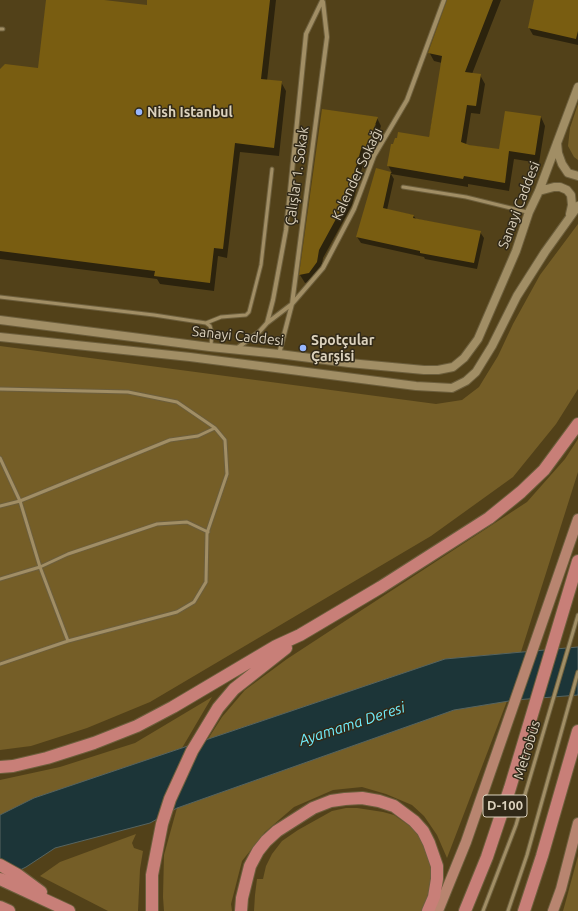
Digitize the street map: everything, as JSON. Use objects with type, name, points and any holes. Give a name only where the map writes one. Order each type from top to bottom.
[{"type":"highway","points":[[0,767],[13,766],[47,758],[94,743],[137,726],[173,707],[276,646],[300,635],[381,587],[489,518],[521,492],[544,470],[578,424]]},
{"type":"highway","name":"D-100","points":[[465,911],[487,857],[506,802],[578,561]]},
{"type":"highway","points":[[152,911],[152,875],[162,824],[170,799],[192,751],[218,708],[234,689],[300,635]]},
{"type":"highway","points":[[524,911],[542,856],[578,731]]},
{"type":"highway","points":[[241,911],[242,898],[250,866],[258,851],[266,841],[283,827],[313,808],[331,801],[345,798],[362,798],[379,801],[394,806],[414,820],[423,831],[437,866],[435,891],[428,911]]},
{"type":"highway","points":[[0,865],[17,880],[69,911]]},
{"type":"highway","points":[[0,879],[17,880]]},
{"type":"highway","points":[[0,907],[9,911]]},
{"type":"main road","name":"Sanayi Caddesi","points":[[0,320],[350,363],[424,370],[438,370],[453,367],[464,358],[478,338],[516,251],[529,212],[539,191],[557,140],[578,88]]},
{"type":"main road","points":[[557,140],[558,153],[562,164],[568,173],[578,176]]},
{"type":"main road","points":[[539,191],[554,187],[560,187],[567,190],[572,195],[572,205],[568,218]]},
{"type":"main road","name":"Sanayi Caddesi","points":[[0,337],[190,357],[416,386],[452,388],[466,382],[476,372],[492,346],[517,296],[568,218],[578,206]]},
{"type":"main road","points":[[438,911],[480,804],[578,518]]},
{"type":"main road","points":[[553,911],[563,882],[578,823]]},
{"type":"street","name":"Kalender Sokağı","points":[[292,304],[323,268],[354,209],[374,156],[407,100],[444,0]]},
{"type":"street","name":"Çalışlar 1. Sokak","points":[[279,354],[292,304],[327,37],[322,1]]},
{"type":"street","points":[[267,323],[273,300],[286,230],[306,34],[322,1]]},
{"type":"street","points":[[236,350],[292,304]]},
{"type":"lane","points":[[0,297],[154,315],[206,323],[221,317],[246,315],[249,312],[261,265],[272,169]]},
{"type":"lane","points":[[403,187],[466,197],[529,212]]},
{"type":"lane","points":[[206,323],[210,326],[212,333],[210,347]]},
{"type":"lane","points":[[0,389],[128,392],[177,402],[215,428],[225,440],[227,474],[208,532],[206,582],[194,602],[177,612],[68,641],[0,664]]},
{"type":"lane","points":[[0,506],[20,501],[170,440],[198,436],[215,428]]},
{"type":"lane","points":[[0,458],[20,501],[40,567],[68,641]]},
{"type":"lane","points":[[0,579],[40,567],[68,554],[157,524],[187,522],[208,532]]},
{"type":"lane","name":"Metrobüs","points":[[483,911],[516,825],[578,616]]},
{"type":"lane","name":"Metrobüs","points":[[508,911],[527,854],[578,672]]},
{"type":"shaded area","points":[[578,104],[578,160],[574,157],[568,146],[570,128]]},
{"type":"shaded area","points":[[578,224],[578,389],[556,424],[513,477],[431,536],[150,702],[87,728],[31,746],[0,750],[0,346],[436,404],[462,400],[479,387],[498,356],[513,324],[540,275]]},
{"type":"shaded area","points":[[578,439],[578,472],[521,652],[445,659],[208,739],[222,717],[245,690],[287,659],[527,502],[565,459]]},
{"type":"shaded area","points":[[212,697],[182,748],[34,798],[0,815],[0,780],[60,767],[135,743]]},
{"type":"shaded area","points":[[507,701],[447,858],[437,835],[424,816],[412,805],[386,794],[362,787],[333,790],[294,807],[265,832],[242,861],[231,904],[232,911],[164,911],[164,855],[177,808],[454,710]]},
{"type":"shaded area","points":[[346,808],[357,808],[394,815],[414,829],[426,845],[432,868],[429,892],[422,911],[254,911],[257,879],[263,879],[266,866],[272,854],[282,841],[298,830],[332,811]]},
{"type":"shaded area","points":[[136,834],[132,843],[134,848],[143,851],[140,869],[138,911],[108,911],[40,876],[60,862]]},
{"type":"shaded area","points":[[578,856],[578,911],[563,911],[565,904]]},
{"type":"water","name":"Ayamama Deresi","points":[[578,647],[578,695],[515,700],[454,710],[177,808],[150,823],[55,848],[26,867],[0,880],[0,815],[34,798],[445,659]]},
{"type":"building","name":"Nish Istanbul","points":[[46,0],[104,0],[147,5],[147,0],[270,0],[261,79],[282,81],[274,148],[235,143],[223,249],[214,248],[210,283],[154,276],[155,271],[0,251],[0,69],[5,64],[38,68]]},
{"type":"building","points":[[447,0],[493,0],[465,72],[481,74],[476,106],[467,105],[461,142],[469,145],[499,149],[505,111],[541,116],[535,155],[509,151],[505,183],[464,176],[463,179],[387,166],[391,144],[393,144],[395,138],[397,138],[398,132],[429,137],[442,56],[428,53]]},
{"type":"building","points":[[534,0],[578,0],[578,31],[576,39],[528,28]]},
{"type":"building","points":[[322,109],[378,117],[367,146],[361,149],[348,197],[319,250],[317,262],[309,273],[299,275]]},
{"type":"building","points":[[376,168],[391,172],[383,208],[414,215],[413,218],[481,231],[474,263],[420,253],[420,251],[356,237]]},
{"type":"place","name":"Nish Istanbul","points":[[139,112]]},
{"type":"place","name":"Spotçular Çarşisi","points":[[303,348]]}]
